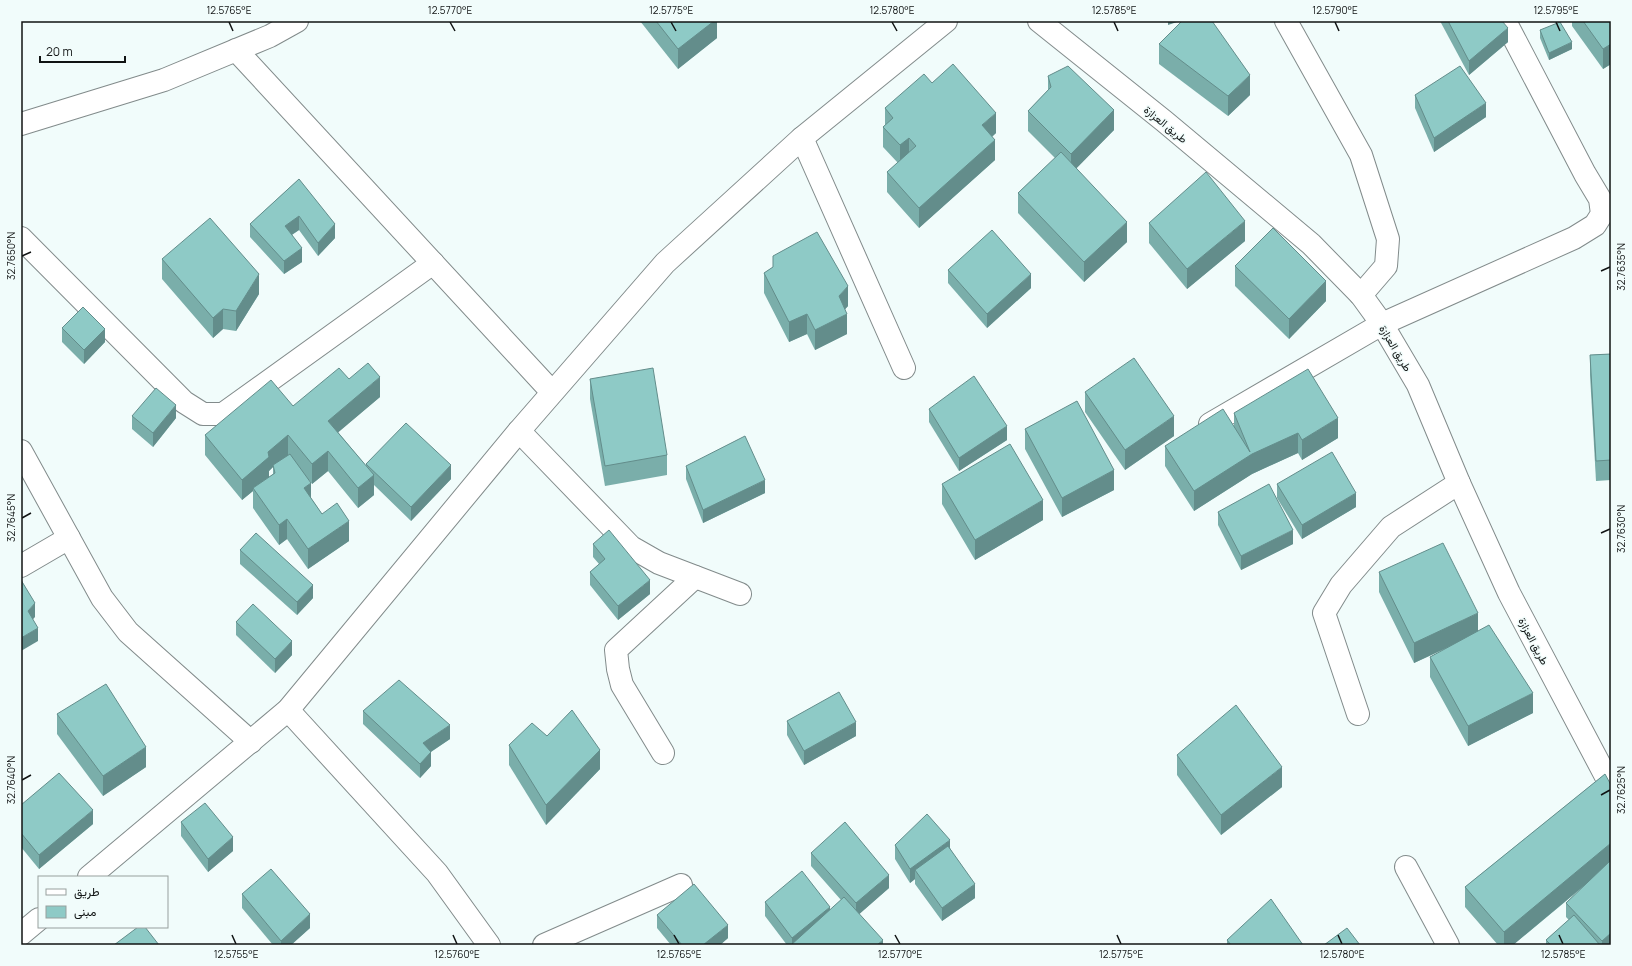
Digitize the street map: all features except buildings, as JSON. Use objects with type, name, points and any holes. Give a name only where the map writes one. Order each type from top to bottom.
[{"type":"street","points":[[21,124],[164,80],[270,36],[297,21]]},
{"type":"street","points":[[90,876],[288,710],[519,431],[665,263],[802,138],[946,21]]},
{"type":"street","name":"طريق العزازة","points":[[1039,21],[1311,244],[1361,295],[1382,324],[1418,385],[1459,483],[1526,626],[1611,786]]},
{"type":"street","points":[[1286,21],[1361,156],[1388,239],[1386,266],[1361,295]]},
{"type":"street","points":[[1210,424],[1382,324],[1574,238],[1595,224],[1602,214],[1600,199],[1585,174],[1505,21]]},
{"type":"street","points":[[236,50],[552,392]]},
{"type":"street","points":[[802,138],[904,368]]},
{"type":"street","points":[[21,238],[184,402],[203,414],[223,414],[433,263]]},
{"type":"street","points":[[519,431],[631,547],[659,563],[740,594]]},
{"type":"street","points":[[21,451],[102,598],[128,632],[251,742]]},
{"type":"street","points":[[1358,714],[1324,613],[1342,585],[1391,527],[1459,483]]},
{"type":"street","points":[[21,566],[69,538]]},
{"type":"street","points":[[663,753],[622,685],[618,669],[616,650],[694,577]]},
{"type":"street","points":[[288,710],[437,873],[489,945]]},
{"type":"street","points":[[1406,868],[1448,945]]},
{"type":"street","points":[[544,945],[681,885]]},
{"type":"street","points":[[21,934],[38,920]]}]
